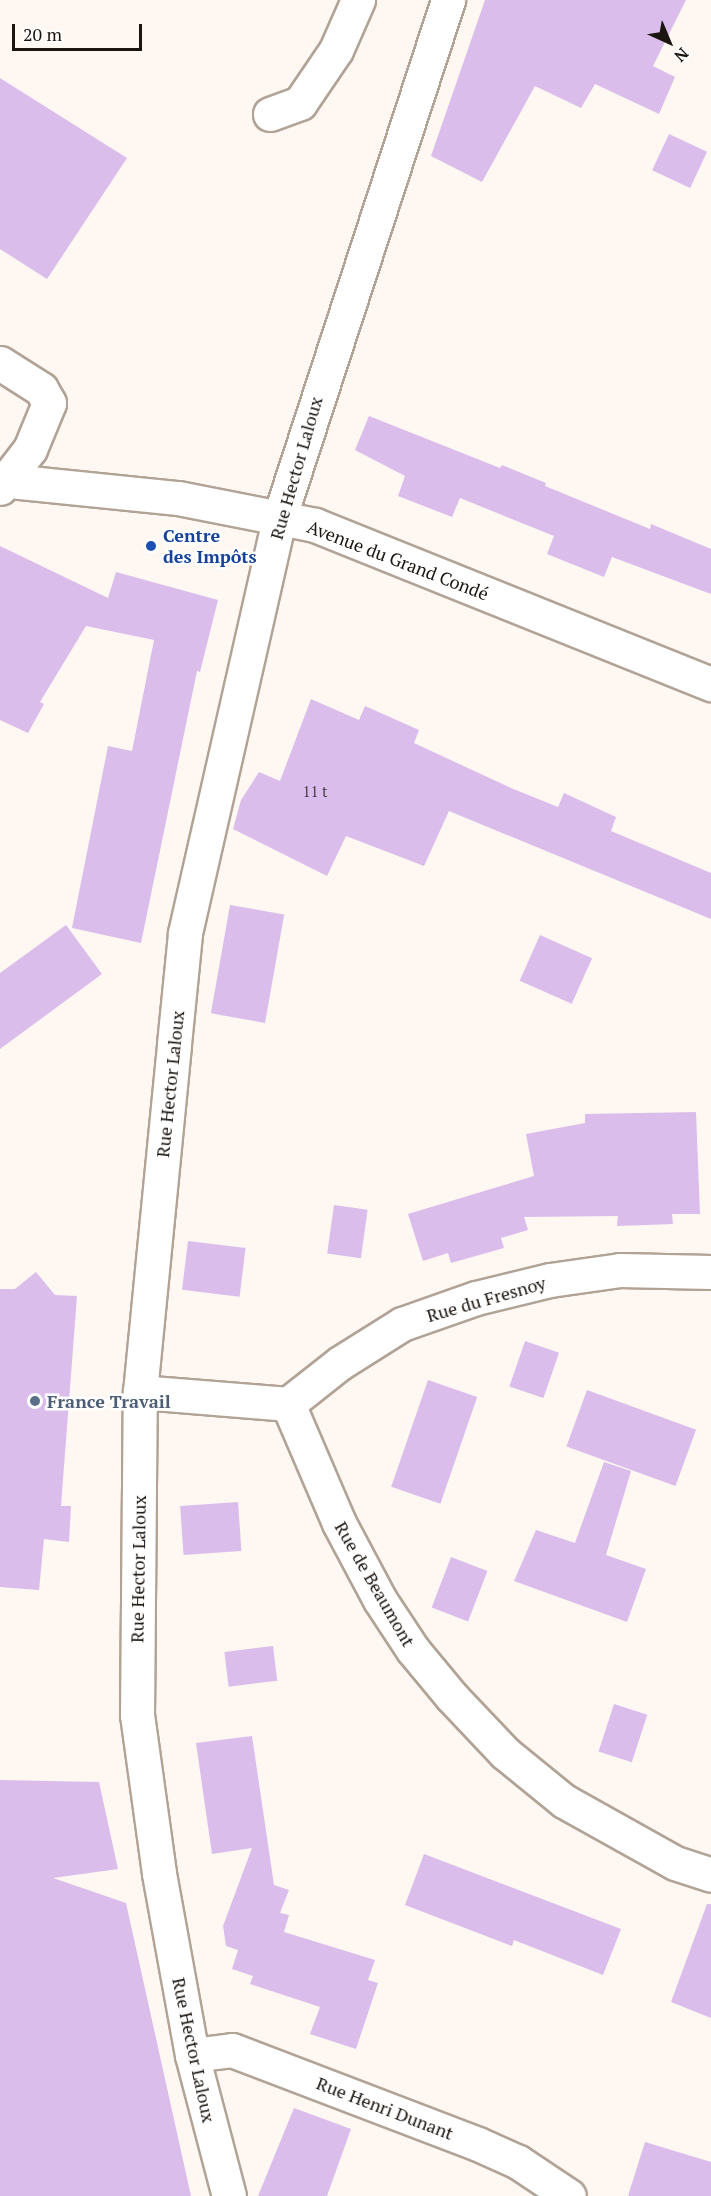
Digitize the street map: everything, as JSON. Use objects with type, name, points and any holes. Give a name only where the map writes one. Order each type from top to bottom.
[{"type":"street","points":[[270,114],[300,103],[336,50],[358,0]]},
{"type":"street","name":"Rue Hector Laloux","points":[[229,2196],[192,2055],[159,1873],[137,1715],[140,1392],[185,933],[279,519],[448,0]]},
{"type":"street","points":[[0,363],[41,389],[49,403],[30,449],[1,483]]},
{"type":"street","name":"Avenue du Grand Condé","points":[[1,483],[178,498],[315,525],[711,684]]},
{"type":"street","name":"Rue du Fresnoy","points":[[288,1404],[340,1363],[402,1324],[476,1298],[550,1280],[620,1270],[711,1272]]},
{"type":"street","points":[[140,1392],[288,1404]]},
{"type":"street","name":"Rue de Beaumont","points":[[288,1404],[339,1523],[380,1600],[413,1650],[452,1697],[505,1753],[564,1801],[654,1852],[711,1875]]},
{"type":"street","name":"Rue Henri Dunant","points":[[192,2055],[232,2050],[243,2054],[478,2144],[518,2162],[569,2196]]},
{"type":"building","points":[[485,0],[686,0],[653,66],[675,77],[659,114],[595,84],[581,108],[535,86],[482,182],[431,156]]},
{"type":"building","points":[[0,78],[127,158],[47,279],[0,249]]},
{"type":"building","points":[[669,134],[707,152],[690,188],[652,170]]},
{"type":"building","points":[[369,416],[500,468],[502,465],[546,483],[545,486],[650,529],[651,524],[711,549],[711,594],[612,557],[604,577],[547,554],[554,536],[460,498],[452,517],[398,496],[405,476],[355,450]]},
{"type":"building","points":[[0,546],[108,598],[116,572],[218,600],[200,672],[197,671],[141,943],[72,928],[108,746],[132,751],[154,640],[86,626],[40,702],[44,704],[28,733],[0,720]]},
{"type":"building","points":[[311,699],[359,720],[365,706],[419,730],[414,743],[511,788],[558,807],[564,793],[616,817],[611,831],[711,873],[711,919],[449,811],[424,866],[346,836],[327,876],[233,829],[241,800],[259,772],[280,781]]},
{"type":"building","points":[[230,905],[284,915],[265,1023],[211,1013]]},
{"type":"building","points":[[66,925],[102,974],[0,1049],[0,973]]},
{"type":"building","points":[[540,935],[592,958],[572,1004],[520,981]]},
{"type":"building","points":[[696,1112],[700,1214],[672,1214],[673,1224],[617,1226],[618,1216],[524,1217],[528,1230],[501,1238],[504,1248],[451,1263],[448,1253],[423,1261],[408,1214],[534,1176],[526,1134],[585,1123],[585,1114]]},
{"type":"building","points":[[334,1205],[368,1210],[361,1258],[327,1254]]},
{"type":"building","points":[[188,1241],[246,1248],[240,1297],[182,1290]]},
{"type":"building","name":"France Travail","points":[[36,1272],[55,1295],[77,1296],[61,1506],[71,1506],[69,1542],[44,1539],[39,1590],[0,1587],[0,1289],[15,1289]]},
{"type":"building","points":[[525,1341],[559,1353],[543,1398],[509,1386]]},
{"type":"building","points":[[428,1380],[477,1397],[440,1504],[391,1487]]},
{"type":"building","points":[[587,1390],[696,1430],[675,1486],[566,1446]]},
{"type":"building","points":[[604,1462],[631,1471],[606,1555],[646,1569],[627,1622],[514,1581],[536,1530],[575,1543]]},
{"type":"building","points":[[238,1502],[241,1551],[184,1555],[180,1506]]},
{"type":"building","points":[[451,1557],[487,1571],[468,1621],[432,1607]]},
{"type":"building","points":[[273,1646],[277,1681],[229,1687],[224,1652]]},
{"type":"building","points":[[614,1704],[647,1715],[632,1762],[599,1752]]},
{"type":"building","points":[[252,1736],[274,1885],[289,1890],[280,1913],[289,1915],[284,1932],[375,1960],[368,1980],[378,1983],[356,2049],[310,2034],[320,2007],[250,1984],[253,1976],[232,1969],[238,1950],[226,1946],[223,1926],[252,1848],[212,1854],[196,1743]]},
{"type":"building","points":[[0,1780],[99,1782],[118,1869],[53,1878],[126,1903],[191,2196],[0,2196]]},
{"type":"building","points":[[424,1854],[621,1929],[603,1975],[514,1940],[512,1946],[405,1905]]},
{"type":"building","points":[[707,1904],[711,1904],[711,2018],[671,2002]]},
{"type":"building","points":[[294,2108],[351,2129],[327,2196],[258,2196]]},
{"type":"building","points":[[645,2142],[711,2162],[711,2196],[628,2196]]},
{"type":"place","name":"Centre des Impôts","points":[[151,546]]},
{"type":"place","name":"France Travail","points":[[35,1401]]}]
